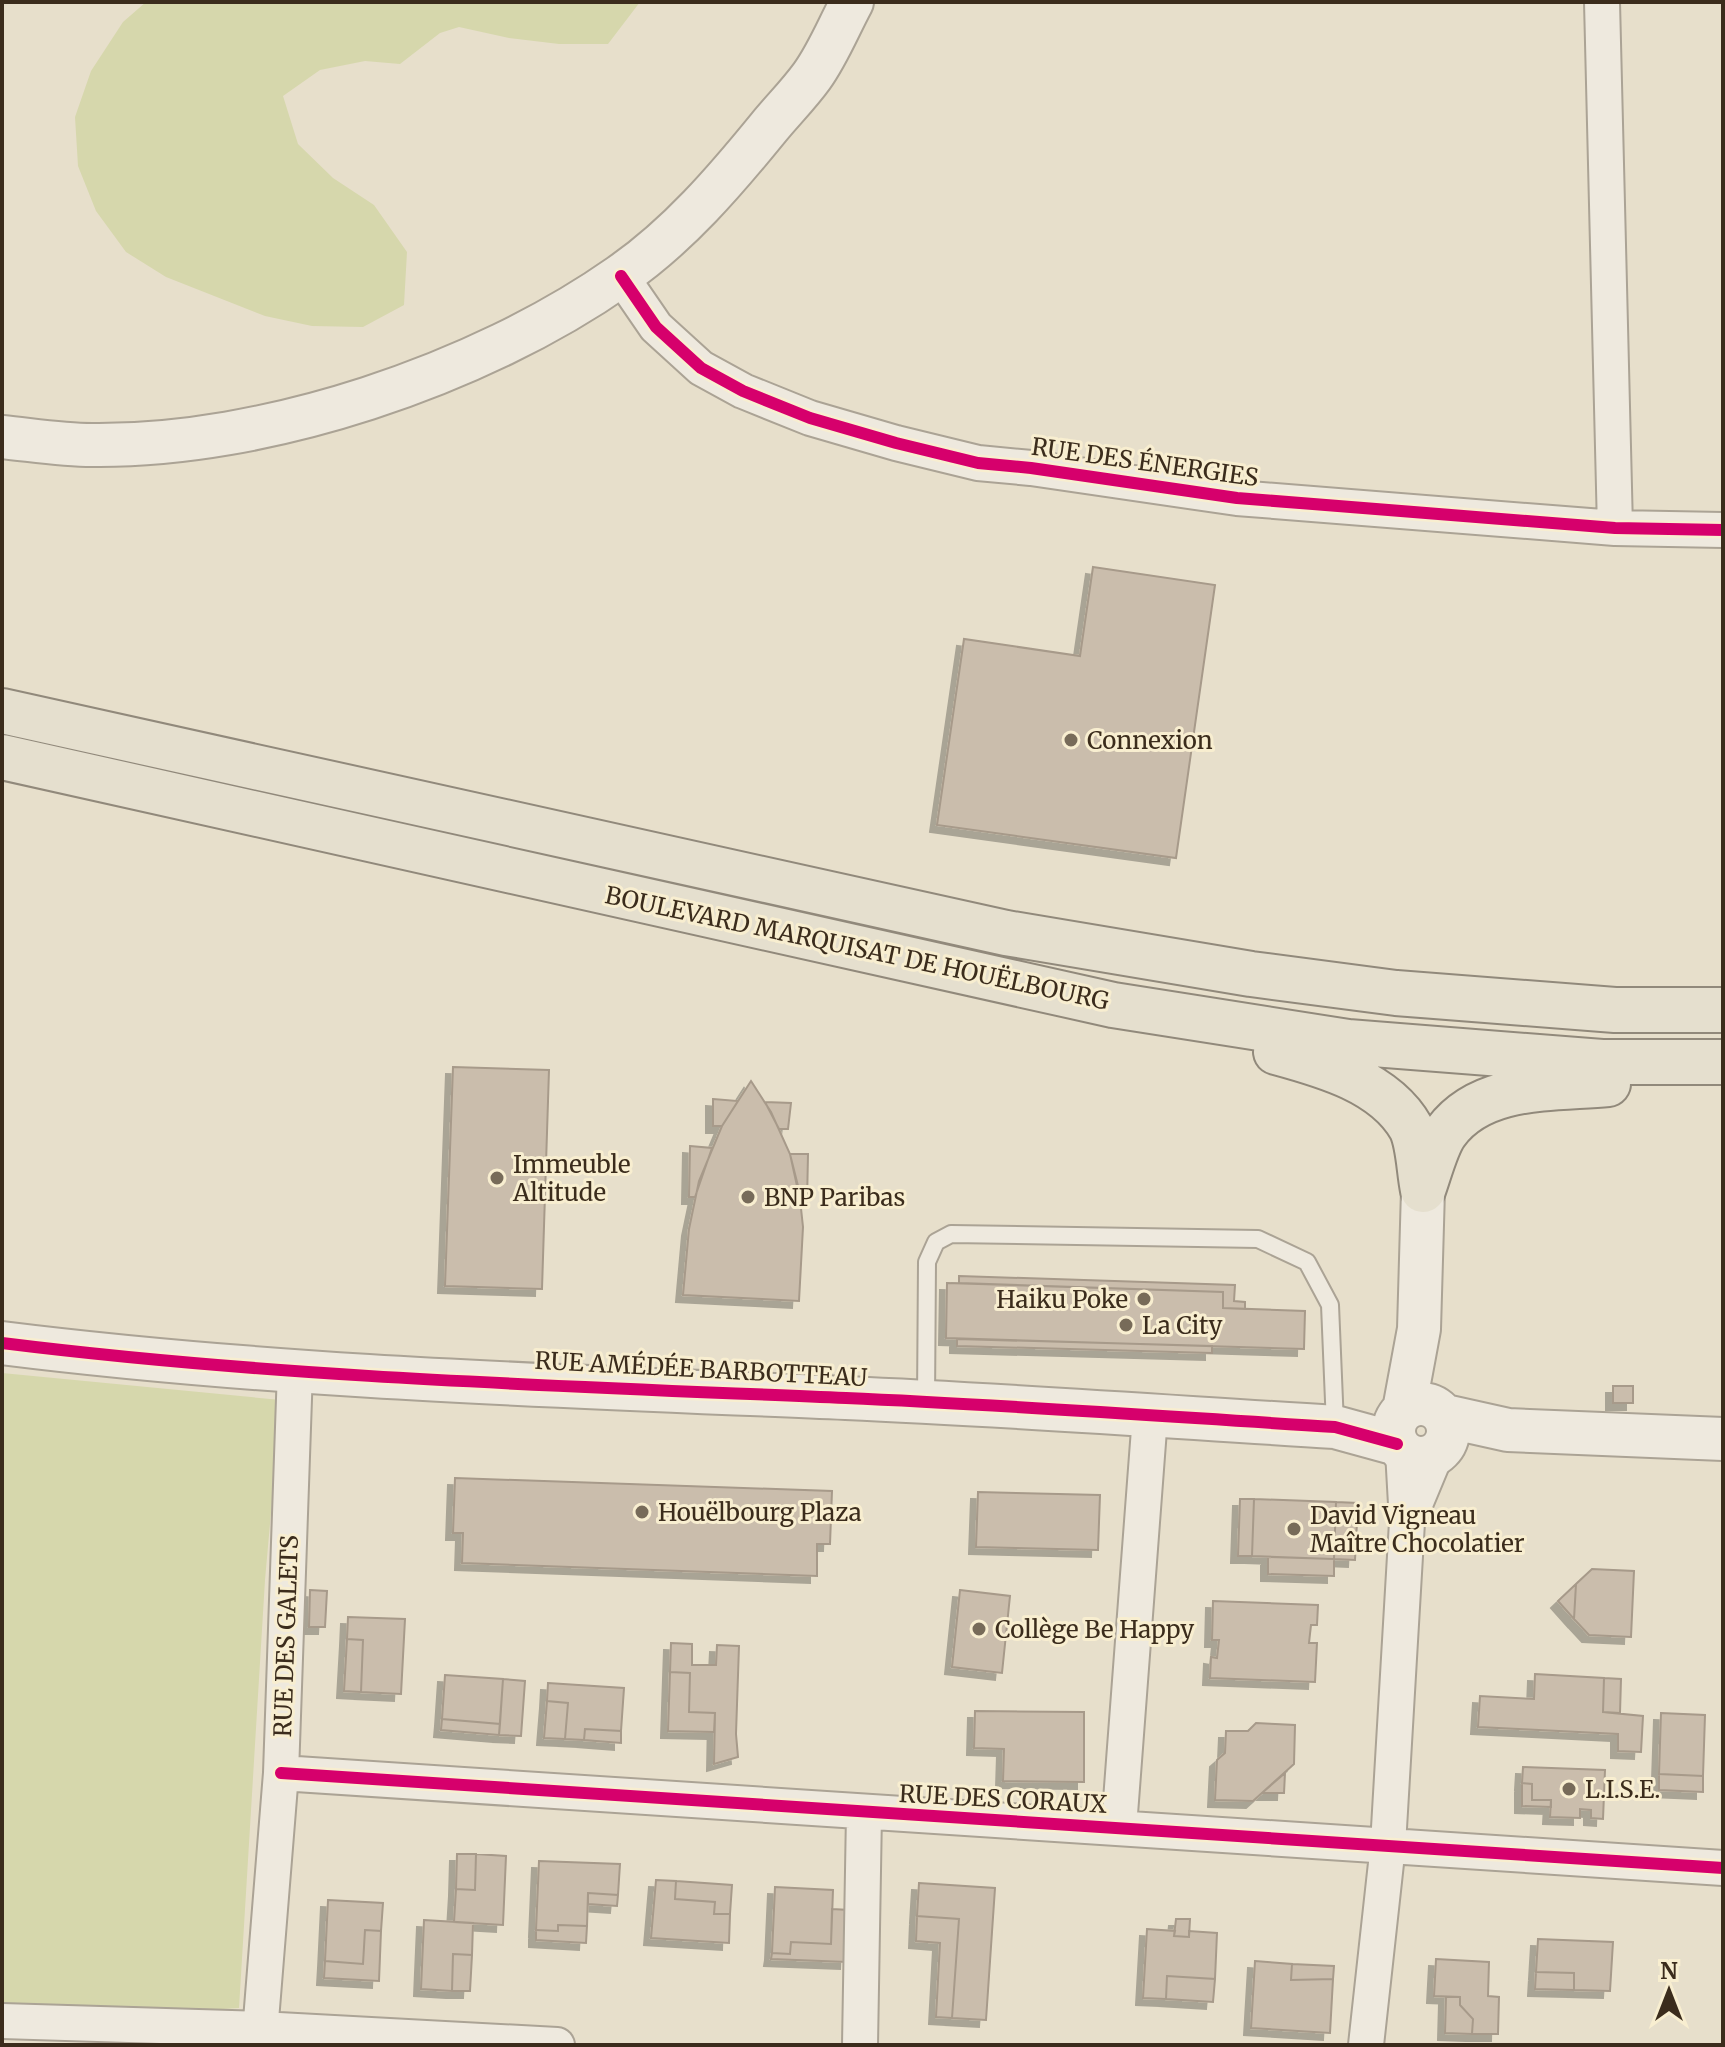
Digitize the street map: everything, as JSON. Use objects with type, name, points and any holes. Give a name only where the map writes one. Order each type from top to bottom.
[{"type":"main road","name":"BOULEVARD MARQUISAT DE HOUËLBOURG","points":[[2,711],[1006,933],[1251,974],[1396,993],[1615,1010],[1723,1010]]},
{"type":"main road","name":"BOULEVARD MARQUISAT DE HOUËLBOURG","points":[[2,757],[1113,1005],[1348,1042],[1602,1062],[1723,1062]]},
{"type":"main road","points":[[1113,1005],[1301,1059],[1367,1085],[1394,1106],[1412,1130],[1423,1190]]},
{"type":"main road","points":[[1423,1190],[1445,1132],[1476,1104],[1515,1092],[1723,1075]]},
{"type":"street","points":[[2,437],[92,445],[159,442],[243,431],[393,390],[461,363],[544,323],[621,276],[697,210],[813,75],[852,2]]},
{"type":"street","points":[[1602,2],[1615,528]]},
{"type":"street","name":"RUE DES ÉNERGIES","points":[[621,276],[656,327],[701,368],[743,391],[810,418],[978,463],[1237,498],[1615,528],[1723,530]]},
{"type":"street","points":[[1366,2045],[1388,1845],[1407,1522],[1421,1430],[1419,1329],[1423,1190]]},
{"type":"street","name":"RUE AMÉDÉE BARBOTTEAU","points":[[2,1343],[295,1370],[649,1390],[926,1402],[1335,1427],[1723,1439]]},
{"type":"street","name":"RUE DES GALETS","points":[[260,2037],[281,1773],[295,1370]]},
{"type":"street","points":[[1119,1827],[1150,1416]]},
{"type":"street","name":"RUE DES CORAUX","points":[[281,1773],[1723,1868]]},
{"type":"street","points":[[860,2045],[864,1813]]},
{"type":"street","points":[[2,2021],[260,2037],[557,2045]]},
{"type":"lane","points":[[926,1402],[927,1262],[936,1242],[951,1234],[1258,1239],[1307,1262],[1330,1305],[1335,1427]]},
{"type":"green space","points":[[146,2],[640,2],[608,44],[559,44],[509,38],[459,27],[440,33],[400,64],[365,61],[320,70],[283,96],[298,144],[333,178],[374,205],[407,252],[404,305],[363,327],[312,326],[265,316],[166,277],[126,252],[96,211],[78,166],[75,117],[91,71],[123,22]]},
{"type":"green space","points":[[2,1373],[281,1400],[265,1580],[239,2008],[2,2023]]},
{"type":"building","name":"Connexion","points":[[1093,567],[1215,585],[1176,858],[937,825],[964,639],[1080,656]]},
{"type":"building","name":"Immeuble Altitude","points":[[453,1067],[549,1070],[542,1289],[445,1286]]},
{"type":"building","name":"BNP Paribas","points":[[751,1081],[771,1112],[790,1154],[799,1190],[803,1227],[799,1301],[683,1295],[689,1229],[699,1181],[722,1126]]},
{"type":"building","points":[[713,1099],[738,1101],[722,1126],[713,1126]]},
{"type":"building","points":[[765,1102],[791,1103],[788,1129],[779,1129]]},
{"type":"building","points":[[690,1146],[712,1148],[695,1197],[689,1197]]},
{"type":"building","points":[[790,1154],[808,1154],[807,1203],[801,1204]]},
{"type":"building","points":[[959,1276],[1235,1285],[1234,1301],[1245,1302],[1245,1309],[1223,1308],[1223,1292],[959,1283]]},
{"type":"building","name":"La City","points":[[947,1283],[1223,1292],[1223,1308],[1305,1311],[1304,1349],[946,1338]]},
{"type":"building","points":[[957,1339],[1212,1346],[1212,1353],[957,1346]]},
{"type":"building","points":[[1613,1386],[1633,1386],[1633,1403],[1613,1403]]},
{"type":"building","name":"Houëlbourg Plaza","points":[[455,1478],[832,1491],[830,1544],[817,1544],[817,1576],[462,1563],[463,1533],[453,1533]]},
{"type":"building","points":[[978,1492],[1100,1495],[1098,1550],[976,1547]]},
{"type":"building","points":[[1240,1499],[1254,1499],[1252,1556],[1238,1556]]},
{"type":"building","name":"David Vigneau Maître Chocolatier","points":[[1254,1499],[1336,1502],[1334,1559],[1252,1556]]},
{"type":"building","points":[[1336,1502],[1358,1503],[1355,1560],[1334,1559]]},
{"type":"building","points":[[1268,1557],[1334,1559],[1334,1576],[1268,1574]]},
{"type":"building","points":[[1592,1569],[1634,1571],[1631,1637],[1589,1635],[1574,1619],[1576,1584]]},
{"type":"building","points":[[1576,1584],[1575,1602],[1574,1619],[1558,1601]]},
{"type":"building","points":[[310,1590],[327,1591],[325,1627],[309,1627]]},
{"type":"building","points":[[960,1590],[1010,1596],[1002,1673],[952,1667]]},
{"type":"building","points":[[1213,1601],[1318,1605],[1317,1625],[1311,1625],[1309,1643],[1317,1643],[1315,1682],[1210,1678],[1211,1657],[1217,1658],[1219,1640],[1212,1640]]},
{"type":"building","points":[[348,1617],[405,1619],[401,1694],[361,1692],[363,1640],[347,1639]]},
{"type":"building","points":[[347,1639],[363,1640],[361,1692],[344,1691]]},
{"type":"building","points":[[671,1643],[692,1644],[692,1665],[716,1665],[717,1645],[739,1646],[738,1757],[714,1764],[715,1713],[689,1712],[690,1673],[670,1672]]},
{"type":"building","points":[[670,1672],[690,1673],[689,1712],[715,1713],[714,1732],[668,1731]]},
{"type":"building","points":[[1535,1674],[1604,1678],[1603,1712],[1643,1716],[1641,1752],[1618,1751],[1618,1734],[1478,1727],[1480,1696],[1534,1699]]},
{"type":"building","points":[[445,1675],[503,1679],[500,1724],[442,1719]]},
{"type":"building","points":[[1604,1678],[1621,1679],[1620,1713],[1603,1712]]},
{"type":"building","points":[[503,1679],[525,1681],[521,1736],[499,1735]]},
{"type":"building","points":[[548,1683],[624,1688],[621,1731],[585,1729],[584,1740],[565,1739],[568,1703],[547,1701]]},
{"type":"building","points":[[547,1701],[568,1703],[565,1739],[544,1738]]},
{"type":"building","points":[[975,1711],[1084,1712],[1084,1782],[1003,1781],[1004,1749],[974,1748]]},
{"type":"building","points":[[1661,1713],[1705,1715],[1703,1776],[1659,1774]]},
{"type":"building","points":[[442,1719],[500,1724],[499,1735],[441,1730]]},
{"type":"building","points":[[1256,1723],[1295,1725],[1294,1764],[1253,1801],[1215,1800],[1217,1760],[1225,1753],[1226,1731],[1248,1731]]},
{"type":"building","points":[[585,1729],[621,1731],[621,1743],[584,1740]]},
{"type":"building","points":[[1523,1767],[1605,1770],[1603,1819],[1591,1818],[1591,1810],[1580,1809],[1580,1818],[1550,1817],[1551,1800],[1532,1800],[1532,1784],[1522,1783]]},
{"type":"building","points":[[1285,1773],[1284,1793],[1262,1793]]},
{"type":"building","points":[[1659,1774],[1703,1776],[1703,1792],[1659,1790]]},
{"type":"building","points":[[1522,1783],[1532,1784],[1532,1800],[1551,1800],[1551,1807],[1522,1806]]},
{"type":"building","points":[[457,1854],[476,1854],[475,1890],[456,1889]]},
{"type":"building","points":[[476,1854],[506,1856],[503,1925],[454,1922],[456,1889],[475,1890]]},
{"type":"building","points":[[539,1861],[620,1864],[618,1895],[588,1893],[587,1926],[558,1925],[558,1931],[536,1930]]},
{"type":"building","points":[[656,1880],[676,1881],[675,1899],[715,1902],[714,1914],[730,1914],[729,1943],[651,1938]]},
{"type":"building","points":[[676,1881],[732,1885],[730,1914],[714,1914],[715,1902],[675,1899]]},
{"type":"building","points":[[919,1883],[995,1888],[986,2020],[952,2018],[959,1919],[917,1916]]},
{"type":"building","points":[[775,1887],[833,1890],[831,1944],[791,1942],[790,1954],[772,1953]]},
{"type":"building","points":[[588,1893],[618,1895],[617,1906],[588,1904]]},
{"type":"building","points":[[328,1900],[383,1903],[381,1931],[365,1930],[363,1964],[325,1961]]},
{"type":"building","points":[[832,1909],[849,1910],[847,1962],[771,1959],[772,1953],[790,1954],[791,1942],[831,1944]]},
{"type":"building","points":[[917,1916],[959,1919],[952,2018],[936,2017],[940,1943],[916,1941]]},
{"type":"building","points":[[1176,1919],[1190,1919],[1189,1937],[1174,1936]]},
{"type":"building","points":[[424,1920],[473,1923],[472,1955],[453,1954],[452,1991],[421,1989]]},
{"type":"building","points":[[558,1925],[587,1926],[586,1943],[536,1940],[536,1930],[558,1931]]},
{"type":"building","points":[[1147,1929],[1175,1931],[1174,1936],[1189,1937],[1189,1931],[1217,1933],[1215,1979],[1167,1976],[1166,1999],[1143,1998]]},
{"type":"building","points":[[365,1930],[381,1931],[379,1981],[324,1978],[325,1961],[363,1964]]},
{"type":"building","points":[[1538,1939],[1613,1942],[1610,1991],[1574,1990],[1574,1973],[1536,1972]]},
{"type":"building","points":[[453,1954],[472,1955],[470,1991],[452,1991]]},
{"type":"building","points":[[1436,1959],[1489,1962],[1488,1996],[1499,1997],[1498,2034],[1472,2034],[1473,2019],[1460,2005],[1460,1997],[1434,1996]]},
{"type":"building","points":[[1255,1961],[1292,1964],[1291,1980],[1333,1979],[1330,2033],[1251,2028]]},
{"type":"building","points":[[1292,1964],[1334,1966],[1333,1979],[1291,1980]]},
{"type":"building","points":[[1536,1972],[1574,1973],[1574,1990],[1535,1989]]},
{"type":"building","points":[[1167,1976],[1215,1979],[1213,2002],[1166,1999]]},
{"type":"building","points":[[1446,1997],[1460,1997],[1460,2005],[1473,2019],[1472,2034],[1445,2033]]},
{"type":"cycle path","points":[[621,276],[656,327],[701,368],[743,391],[810,418],[978,463],[1237,498],[1615,528],[1723,530]]},
{"type":"cycle path","points":[[2,1343],[318,1373],[968,1404],[1335,1427],[1397,1444]]},
{"type":"cycle path","points":[[281,1773],[1723,1868]]},
{"type":"place","name":"Connexion","points":[[1071,740]]},
{"type":"place","name":"Immeuble Altitude","points":[[497,1178]]},
{"type":"place","name":"BNP Paribas","points":[[748,1197]]},
{"type":"place","name":"Haiku Poke","points":[[1144,1299]]},
{"type":"place","name":"La City","points":[[1126,1325]]},
{"type":"place","name":"Houëlbourg Plaza","points":[[642,1512]]},
{"type":"place","name":"David Vigneau Maître Chocolatier","points":[[1294,1529]]},
{"type":"place","name":"Collège Be Happy","points":[[979,1629]]},
{"type":"place","name":"L.I.S.E.","points":[[1569,1789]]}]
